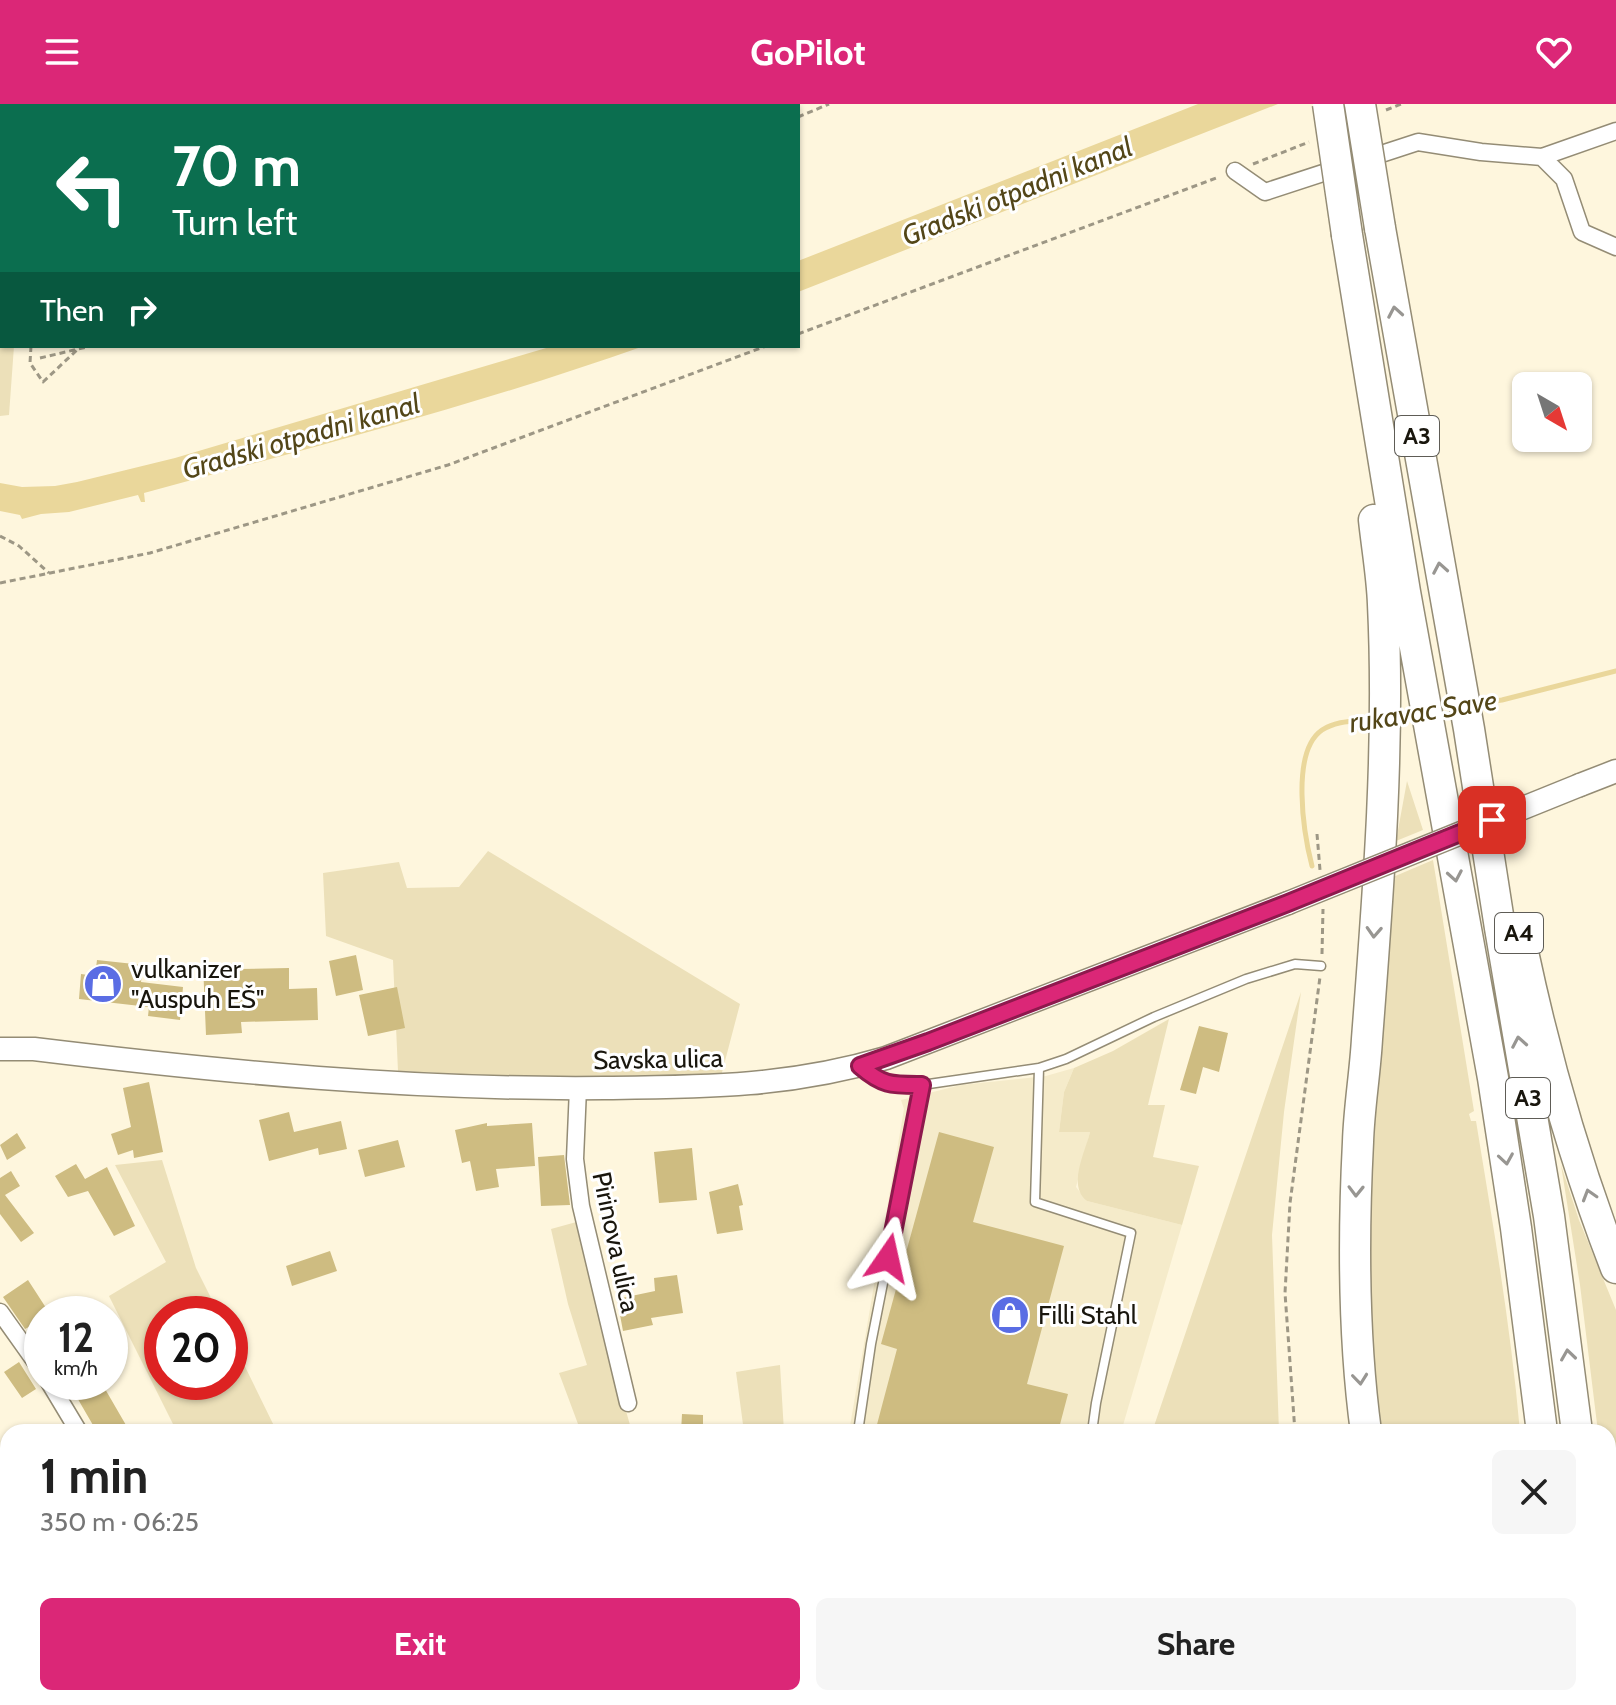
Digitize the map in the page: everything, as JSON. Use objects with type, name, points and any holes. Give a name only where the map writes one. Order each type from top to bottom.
[{"type":"highway","name":"A3","points":[[1328,104],[1363,336],[1436,771],[1493,1078],[1541,1424]]},
{"type":"highway","name":"A3","points":[[1360,104],[1469,729],[1480,763],[1500,928],[1549,1216],[1576,1424]]},
{"type":"highway","points":[[1363,336],[1354,369],[1374,516],[1385,657],[1382,782],[1358,1141],[1355,1232],[1355,1326],[1365,1424]]},
{"type":"highway","name":"A4","points":[[1480,763],[1560,1103],[1594,1211],[1616,1268]]},
{"type":"main road","name":"Savska ulica","points":[[0,1049],[34,1049],[305,1078],[485,1088],[716,1087],[807,1078],[860,1066],[928,1042],[1288,903],[1616,771]]},
{"type":"street","points":[[1235,171],[1265,192],[1418,142],[1542,157],[1616,131]]},
{"type":"street","points":[[1542,157],[1564,179],[1582,232],[1616,247]]},
{"type":"street","name":"Pirinova ulica","points":[[578,1088],[575,1159],[581,1206],[628,1403]]},
{"type":"street","points":[[0,1312],[24,1346]]},
{"type":"street","points":[[60,1400],[74,1424]]},
{"type":"lane","points":[[860,1066],[876,1080],[896,1085],[922,1085],[1039,1068],[1246,979],[1295,964],[1321,966]]},
{"type":"lane","points":[[1039,1068],[1035,1202],[1131,1233],[1093,1424]]},
{"type":"lane","points":[[859,1424],[871,1344],[922,1085]]},
{"type":"path","points":[[800,116],[829,104]]},
{"type":"path","points":[[800,333],[1235,171]]},
{"type":"path","points":[[31,348],[30,363],[43,382],[78,349]]},
{"type":"path","points":[[40,358],[82,348]]},
{"type":"path","points":[[0,583],[150,553],[448,465],[761,348]]},
{"type":"path","points":[[0,536],[19,546],[49,573]]},
{"type":"path","points":[[1317,834],[1321,881]]},
{"type":"path","points":[[1295,1424],[1286,1278],[1290,1203],[1325,929],[1322,897]]},
{"type":"shaded area","points":[[0,348],[14,348],[9,415],[0,416]]},
{"type":"shaded area","points":[[1407,781],[1423,830],[1396,841]]},
{"type":"shaded area","points":[[488,851],[740,1004],[720,1080],[572,1079],[398,1071],[393,960],[326,936],[323,873],[399,862],[407,888],[459,887]]},
{"type":"shaded area","points":[[1433,860],[1474,1111],[1469,1114],[1471,1121],[1476,1121],[1501,1276],[1519,1424],[1378,1424],[1369,1350],[1368,1185],[1393,877]]},
{"type":"shaded area","points":[[1301,992],[1284,1112],[1272,1235],[1279,1424],[1155,1424]]},
{"type":"shaded area","points":[[1169,1019],[1148,1105],[1165,1105],[1153,1157],[1199,1166],[1182,1225],[1087,1201],[1081,1195],[1078,1178],[1090,1132],[1059,1132],[1064,1092],[1074,1068],[1113,1051]]},
{"type":"shaded area","points":[[1074,1068],[1064,1092],[1059,1132],[1090,1132],[1076,1187],[1087,1201],[1182,1225],[1123,1424],[850,1424],[904,1109],[901,1100],[961,1085],[1046,1076]]},
{"type":"shaded area","points":[[162,1160],[196,1268],[210,1296],[144,1296],[144,1366],[128,1334],[128,1296],[109,1296],[166,1262],[115,1165]]},
{"type":"shaded area","points":[[1561,1165],[1579,1220],[1616,1310],[1616,1424],[1597,1424]]},
{"type":"shaded area","points":[[580,1221],[610,1355],[630,1424],[578,1424],[559,1373],[587,1365],[568,1304],[551,1229]]},
{"type":"shaded area","points":[[780,1365],[784,1424],[743,1424],[736,1372]]},
{"type":"shaded area","points":[[248,1373],[273,1424],[173,1424],[161,1400],[248,1400]]},
{"type":"water","name":"Gradski otpadni kanal","points":[[1198,104],[1278,104],[800,291],[800,260]]},
{"type":"water","name":"Gradski otpadni kanal","points":[[546,348],[638,348],[458,406],[144,493],[145,502],[141,502],[138,495],[69,512],[22,519],[20,515],[0,511],[0,483],[22,487],[55,486],[175,458]]},
{"type":"building","points":[[356,955],[363,990],[336,996],[329,961]]},
{"type":"building","points":[[97,960],[143,965],[141,982],[183,987],[180,1020],[148,1016],[149,1007],[79,999],[81,974],[95,976]]},
{"type":"building","points":[[239,963],[239,969],[289,968],[289,989],[317,988],[318,1020],[241,1022],[242,1033],[206,1035],[203,964]]},
{"type":"building","points":[[397,987],[405,1028],[368,1036],[359,995]]},
{"type":"building","points":[[1199,1026],[1228,1033],[1219,1072],[1203,1067],[1196,1094],[1180,1090]]},
{"type":"building","points":[[149,1082],[163,1152],[134,1158],[133,1150],[118,1155],[111,1134],[131,1127],[123,1088]]},
{"type":"building","points":[[289,1112],[294,1132],[341,1121],[347,1149],[319,1155],[318,1148],[269,1161],[259,1120]]},
{"type":"building","points":[[487,1123],[487,1126],[532,1123],[535,1166],[496,1169],[499,1187],[476,1191],[470,1161],[462,1163],[455,1130]]},
{"type":"building","points":[[939,1132],[994,1147],[973,1222],[1064,1246],[1027,1384],[1068,1394],[1060,1424],[877,1424],[897,1349],[881,1344]]},
{"type":"building","points":[[17,1133],[26,1148],[7,1160],[0,1145]]},
{"type":"building","points":[[398,1140],[405,1167],[365,1177],[358,1150]]},
{"type":"building","points":[[692,1148],[697,1200],[659,1203],[654,1152]]},
{"type":"building","points":[[564,1155],[570,1205],[541,1206],[538,1157]]},
{"type":"building","points":[[76,1164],[85,1179],[107,1167],[135,1226],[114,1236],[88,1191],[68,1197],[55,1176]]},
{"type":"building","points":[[11,1171],[20,1186],[5,1195],[34,1233],[21,1242],[0,1214],[0,1178]]},
{"type":"building","points":[[738,1184],[743,1205],[739,1206],[743,1230],[717,1234],[709,1192]]},
{"type":"building","points":[[330,1251],[337,1271],[292,1286],[286,1266]]},
{"type":"building","points":[[677,1275],[683,1313],[651,1318],[653,1325],[623,1331],[617,1299],[655,1291],[654,1278]]},
{"type":"building","points":[[28,1280],[38,1296],[24,1296],[24,1328],[3,1297]]},
{"type":"building","points":[[19,1362],[24,1370],[24,1397],[22,1398],[4,1372]]},
{"type":"building","points":[[78,1400],[111,1400],[125,1424],[92,1424]]},
{"type":"building","points":[[682,1414],[703,1415],[703,1424],[681,1424]]},
{"type":"waterway","name":"rukavac Save","points":[[1473,704],[1502,700],[1616,671]]},
{"type":"waterway","name":"rukavac Save","points":[[1394,716],[1416,713]]},
{"type":"waterway","name":"rukavac Save","points":[[1312,866],[1302,795],[1306,756],[1312,741],[1322,730],[1334,724],[1376,718]]},
{"type":"place","name":"vulkanizer \"Auspuh EŠ\"","points":[[103,984]]},
{"type":"place","name":"Filli Stahl","points":[[1010,1315]]},
{"type":"route","points":[[888,1258],[922,1085],[896,1085],[876,1080],[860,1066],[1288,903],[1492,820]]}]
